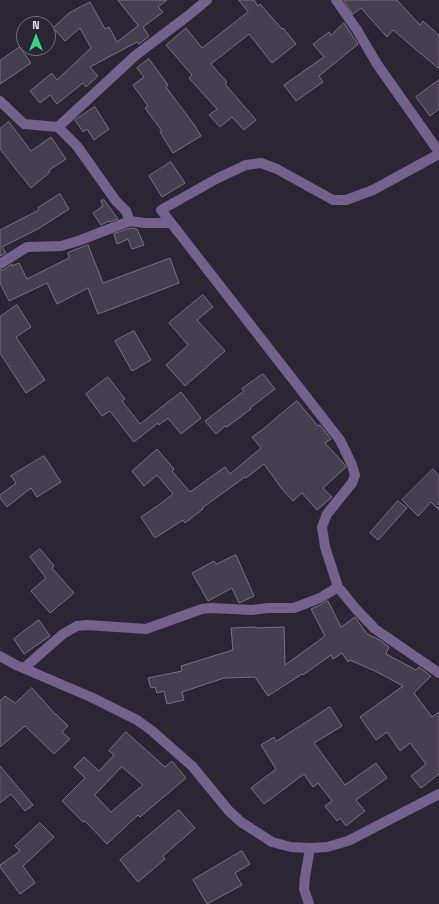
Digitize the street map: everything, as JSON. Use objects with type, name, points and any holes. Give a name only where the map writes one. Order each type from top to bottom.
[{"type":"street","points":[[58,128],[136,55],[207,0]]},
{"type":"street","points":[[336,0],[357,30],[377,64],[439,153],[373,190],[346,200],[333,200],[277,169],[261,163],[246,164],[161,210],[340,440],[352,465],[355,475],[352,483],[327,514],[322,526],[325,547],[338,587],[375,630],[439,673]]},
{"type":"street","points":[[0,101],[24,124],[58,128],[78,146],[116,201],[126,211],[130,221]]},
{"type":"street","points":[[0,264],[28,247],[61,246],[130,221],[144,223],[171,222]]},
{"type":"street","points":[[24,668],[63,634],[77,626],[87,625],[146,629],[202,609],[252,610],[268,608],[294,608],[320,598],[338,587]]},
{"type":"street","points":[[0,656],[94,698],[137,720],[151,730],[192,766],[229,811],[241,822],[272,842],[291,847],[310,848],[327,847],[348,841],[439,794]]},
{"type":"street","points":[[308,904],[304,889],[310,848]]},
{"type":"building","points":[[118,0],[167,0],[158,7],[163,12],[143,27],[149,36],[139,44],[137,42],[90,67],[98,76],[86,87],[83,83],[57,104],[50,95],[40,103],[30,91],[52,73],[57,80],[91,48],[80,28],[65,41],[56,31],[56,25],[69,13],[90,2],[105,29],[109,27],[117,42],[138,26]]},
{"type":"building","points":[[239,0],[254,0],[258,6],[260,4],[296,44],[272,63],[249,34],[211,64],[227,82],[225,84],[256,120],[244,130],[232,117],[220,127],[209,115],[217,109],[189,78],[192,75],[166,45],[186,28],[202,48],[248,12]]},
{"type":"building","points":[[344,0],[397,0],[420,25],[423,21],[439,35],[439,69],[393,30],[387,37],[361,8],[353,14]]},
{"type":"building","points":[[344,23],[358,44],[319,76],[323,82],[296,101],[284,85],[324,57],[313,44],[329,32],[331,35]]},
{"type":"building","points":[[16,50],[16,56],[26,56],[31,63],[0,84],[0,61]]},
{"type":"building","points":[[149,59],[168,85],[166,87],[201,136],[173,153],[160,132],[162,131],[145,108],[148,106],[133,85],[144,77],[137,68]]},
{"type":"building","points":[[439,80],[439,109],[430,116],[416,97]]},
{"type":"building","points":[[95,107],[109,129],[94,140],[87,129],[83,132],[75,120]]},
{"type":"building","points":[[9,122],[31,151],[51,137],[66,159],[49,170],[50,172],[31,188],[0,149],[0,129]]},
{"type":"building","points":[[171,162],[185,183],[162,197],[149,176]]},
{"type":"building","points":[[60,194],[69,209],[38,229],[2,247],[6,253],[0,256],[0,230],[39,210],[38,208]]},
{"type":"building","points":[[104,200],[118,219],[101,225],[93,213],[103,206],[101,201]]},
{"type":"building","points":[[131,228],[137,229],[144,245],[132,249],[128,239],[117,244],[114,234]]},
{"type":"building","points":[[88,245],[103,283],[170,258],[179,283],[98,314],[88,288],[57,304],[47,283],[9,301],[0,283],[0,270],[3,270],[12,264],[12,266],[19,263],[27,279],[69,258],[68,253]]},
{"type":"building","points":[[203,295],[213,307],[197,320],[225,351],[185,386],[166,365],[188,345],[169,323]]},
{"type":"building","points":[[17,305],[31,327],[16,337],[45,380],[26,393],[0,353],[0,317]]},
{"type":"building","points":[[134,331],[151,360],[132,371],[115,341]]},
{"type":"building","points":[[263,374],[275,389],[250,408],[251,409],[227,427],[225,426],[216,434],[205,421],[244,391],[242,389]]},
{"type":"building","points":[[108,377],[125,399],[122,401],[140,424],[181,392],[201,418],[181,434],[168,418],[159,425],[158,423],[134,442],[110,411],[102,416],[86,394]]},
{"type":"building","points":[[297,401],[331,439],[325,443],[346,467],[323,488],[332,497],[317,510],[302,493],[293,501],[282,489],[264,464],[202,508],[203,509],[185,523],[183,520],[155,538],[141,517],[173,494],[157,475],[144,486],[132,471],[157,449],[174,469],[172,471],[190,492],[225,467],[230,474],[261,448],[252,437]]},
{"type":"building","points":[[44,456],[61,482],[37,497],[31,488],[7,507],[0,498],[0,495],[16,483],[11,476]]},
{"type":"building","points":[[433,469],[439,476],[439,510],[431,502],[418,516],[402,500]]},
{"type":"building","points":[[398,501],[407,508],[378,540],[370,533]]},
{"type":"building","points":[[40,549],[54,566],[52,568],[74,593],[50,613],[31,591],[46,578],[30,557]]},
{"type":"building","points":[[236,555],[254,596],[239,603],[232,588],[208,601],[192,573],[214,561],[216,564]]},
{"type":"building","points":[[328,601],[341,627],[355,617],[367,634],[380,640],[389,647],[386,654],[416,670],[419,667],[431,676],[414,693],[432,717],[439,712],[439,774],[421,788],[411,776],[426,764],[410,743],[400,751],[387,732],[376,740],[360,717],[403,686],[350,660],[348,662],[342,653],[333,659],[331,655],[303,675],[302,674],[268,696],[255,677],[224,678],[182,692],[184,700],[167,704],[164,691],[157,693],[155,687],[151,688],[148,678],[182,671],[181,666],[233,650],[231,628],[284,627],[285,665],[325,636],[311,609]]},
{"type":"building","points":[[39,620],[50,636],[24,654],[14,639]]},
{"type":"building","points":[[32,688],[68,726],[62,732],[70,739],[54,754],[25,726],[0,747],[0,701],[5,696],[15,703]]},
{"type":"building","points":[[330,707],[342,726],[314,743],[345,785],[376,763],[387,778],[356,800],[365,811],[346,826],[340,818],[337,821],[325,806],[332,801],[318,783],[313,787],[304,774],[264,804],[251,788],[276,769],[261,745],[274,737],[276,741]]},
{"type":"building","points":[[126,732],[165,767],[172,761],[186,778],[140,817],[138,815],[107,844],[85,821],[83,822],[62,801],[85,778],[74,767],[84,757],[99,771],[114,755],[109,751]],"holes":[[[122,767],[143,785],[111,812],[95,795]]]},
{"type":"building","points":[[0,766],[33,805],[25,811],[11,794],[0,803]]},
{"type":"building","points":[[179,810],[195,828],[163,856],[165,859],[138,882],[120,860]]},
{"type":"building","points":[[40,823],[54,837],[23,866],[35,883],[20,894],[0,865],[20,851],[15,846]]},
{"type":"building","points":[[242,851],[250,864],[235,873],[242,885],[207,904],[193,880]]}]
